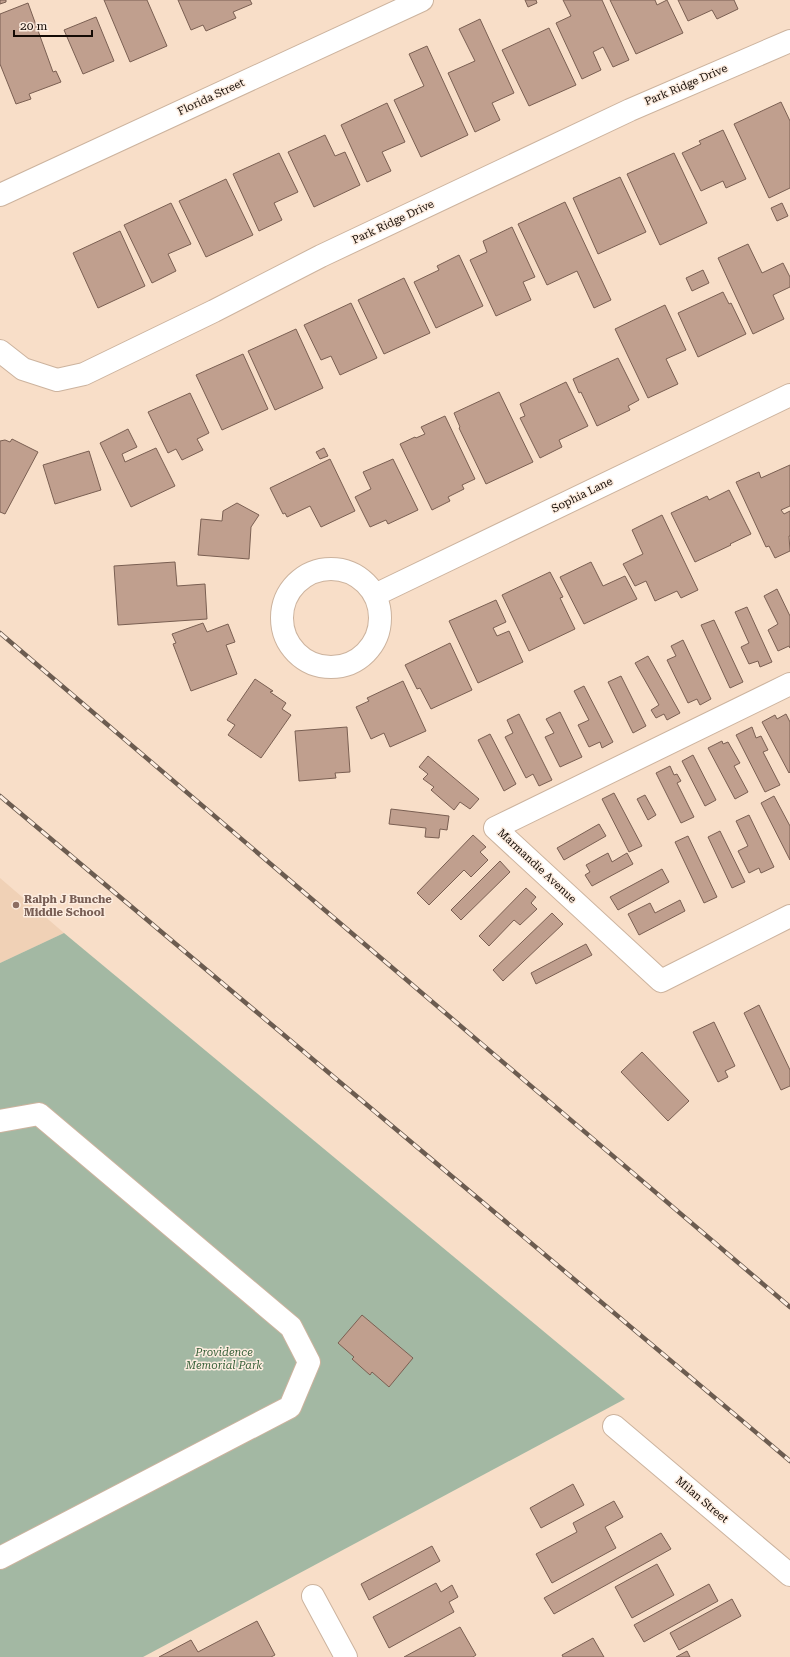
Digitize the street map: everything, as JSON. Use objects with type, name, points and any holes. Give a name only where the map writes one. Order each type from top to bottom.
[{"type":"street","name":"Florida Street","points":[[0,195],[422,0]]},
{"type":"street","name":"Park Ridge Drive","points":[[0,351],[23,369],[58,380],[84,374],[214,311],[321,256],[630,110],[790,41]]},
{"type":"street","name":"Sophia Lane","points":[[375,595],[790,395]]},
{"type":"street","points":[[337,568],[352,573],[365,582],[375,595],[380,610],[380,627],[374,642],[363,655],[349,664],[333,667],[316,665],[301,657],[290,645],[284,630],[282,615],[285,599],[294,585],[306,575],[321,569],[337,568]]},
{"type":"street","name":"Marmandie Avenue","points":[[790,684],[495,828],[660,980],[790,916]]},
{"type":"street","points":[[0,1121],[39,1114],[291,1328],[309,1362],[290,1407],[0,1558]]},
{"type":"street","name":"Milan Street","points":[[614,1426],[790,1575]]},
{"type":"street","points":[[313,1596],[346,1657]]},
{"type":"shaded area","name":"Ralph J Bunche Middle School","points":[[0,878],[64,933],[0,963]]},
{"type":"green space","name":"Providence Memorial Park","points":[[64,933],[625,1399],[143,1657],[0,1657],[0,963]]},
{"type":"building","points":[[0,0],[6,0],[6,2],[0,4]]},
{"type":"building","points":[[104,0],[147,0],[167,46],[130,62]]},
{"type":"building","points":[[178,0],[250,0],[252,4],[233,12],[236,18],[206,31],[203,25],[191,30]]},
{"type":"building","points":[[525,0],[536,0],[537,3],[528,7]]},
{"type":"building","points":[[563,0],[602,0],[629,60],[613,67],[603,47],[593,52],[601,70],[582,79],[556,23],[571,16]]},
{"type":"building","points":[[610,0],[655,0],[657,5],[667,0],[683,33],[636,54]]},
{"type":"building","points":[[678,0],[734,0],[738,9],[717,19],[712,10],[688,21]]},
{"type":"building","points":[[28,3],[53,72],[56,71],[61,82],[29,94],[31,99],[16,104],[0,64],[0,14]]},
{"type":"building","points":[[96,17],[114,61],[83,74],[64,30]]},
{"type":"building","points":[[480,19],[514,93],[492,103],[500,120],[475,132],[448,73],[475,61],[459,29]]},
{"type":"building","points":[[549,28],[576,85],[529,106],[502,50]]},
{"type":"building","points":[[427,46],[468,135],[421,157],[394,100],[424,86],[409,54]]},
{"type":"building","points":[[781,102],[790,121],[790,188],[769,198],[734,124]]},
{"type":"building","points":[[387,103],[405,142],[382,152],[391,171],[367,182],[341,125]]},
{"type":"building","points":[[723,130],[746,179],[726,188],[723,181],[701,191],[682,153],[701,144],[699,141]]},
{"type":"building","points":[[325,135],[335,156],[345,152],[360,185],[314,207],[288,152]]},
{"type":"building","points":[[279,153],[298,192],[274,203],[282,220],[259,231],[233,174]]},
{"type":"building","points":[[674,153],[707,223],[660,245],[627,174]]},
{"type":"building","points":[[620,177],[646,232],[598,254],[573,198]]},
{"type":"building","points":[[226,179],[253,235],[206,257],[179,201]]},
{"type":"building","points":[[565,202],[611,300],[594,308],[577,271],[547,285],[518,224]]},
{"type":"building","points":[[171,203],[191,244],[168,254],[176,271],[152,283],[124,225]]},
{"type":"building","points":[[782,203],[788,216],[777,221],[771,208]]},
{"type":"building","points":[[512,227],[535,277],[523,282],[531,300],[496,316],[470,260],[487,252],[483,241]]},
{"type":"building","points":[[120,231],[145,286],[98,308],[73,253]]},
{"type":"building","points":[[748,244],[762,273],[783,263],[790,277],[790,287],[773,295],[784,319],[753,334],[718,258]]},
{"type":"building","points":[[459,255],[483,306],[436,328],[414,282],[439,270],[437,266]]},
{"type":"building","points":[[703,270],[709,283],[692,291],[686,278]]},
{"type":"building","points":[[404,278],[430,333],[384,354],[358,300]]},
{"type":"building","points":[[723,292],[729,304],[731,303],[746,334],[698,357],[678,313]]},
{"type":"building","points":[[351,303],[377,358],[340,375],[331,356],[321,360],[304,325]]},
{"type":"building","points":[[665,305],[686,350],[666,359],[678,384],[648,398],[615,329]]},
{"type":"building","points":[[296,329],[323,388],[275,410],[248,351]]},
{"type":"building","points":[[243,354],[268,409],[222,430],[196,375]]},
{"type":"building","points":[[618,358],[639,400],[628,406],[630,410],[597,426],[581,392],[579,393],[573,379]]},
{"type":"building","points":[[566,382],[588,426],[559,440],[562,447],[540,458],[520,418],[525,416],[520,404]]},
{"type":"building","points":[[499,392],[533,462],[486,484],[459,428],[460,427],[454,413]]},
{"type":"building","points":[[190,393],[209,433],[197,439],[203,450],[182,460],[176,449],[168,453],[148,412]]},
{"type":"building","points":[[445,416],[475,479],[462,485],[464,489],[448,497],[450,501],[432,510],[400,444],[425,434],[421,427]]},
{"type":"building","points":[[128,429],[137,447],[122,454],[125,462],[156,448],[175,486],[131,507],[100,443]]},
{"type":"building","points":[[12,439],[38,452],[5,514],[0,512],[0,441],[5,440],[10,442]]},
{"type":"building","points":[[324,448],[328,456],[320,459],[316,452]]},
{"type":"building","points":[[89,451],[101,490],[55,504],[43,465]]},
{"type":"building","points":[[330,459],[355,511],[321,527],[310,506],[287,517],[285,513],[283,514],[270,488]]},
{"type":"building","points":[[393,459],[418,510],[388,524],[386,520],[370,527],[355,497],[371,489],[363,472]]},
{"type":"building","points":[[790,465],[790,506],[781,510],[784,514],[790,511],[790,551],[775,558],[769,546],[766,547],[736,482],[759,472],[761,478]]},
{"type":"building","points":[[729,490],[751,534],[695,562],[671,513],[707,496],[709,500]]},
{"type":"building","points":[[237,503],[259,515],[251,527],[249,559],[198,555],[201,519],[222,521],[223,511]]},
{"type":"building","points":[[662,515],[698,590],[681,598],[677,591],[655,601],[646,581],[635,586],[623,564],[643,554],[632,530]]},
{"type":"building","points":[[175,562],[177,586],[205,584],[207,619],[118,625],[114,566]]},
{"type":"building","points":[[591,562],[603,586],[625,576],[637,599],[584,624],[560,577]]},
{"type":"building","points":[[550,572],[563,597],[560,598],[575,629],[529,651],[502,595]]},
{"type":"building","points":[[777,589],[790,616],[790,648],[789,646],[778,651],[768,630],[778,624],[764,596]]},
{"type":"building","points":[[496,600],[506,622],[493,628],[497,636],[509,631],[523,662],[478,683],[449,621]]},
{"type":"building","points":[[747,607],[772,662],[760,667],[758,661],[749,664],[741,647],[749,643],[735,612]]},
{"type":"building","points":[[714,620],[743,682],[730,688],[701,625]]},
{"type":"building","points":[[203,623],[207,632],[228,624],[235,642],[226,645],[237,674],[191,691],[173,644],[176,643],[172,634]]},
{"type":"building","points":[[683,640],[711,699],[700,705],[697,699],[688,703],[667,660],[676,656],[671,646]]},
{"type":"building","points":[[450,643],[472,690],[431,709],[420,688],[417,689],[405,665]]},
{"type":"building","points":[[648,656],[680,713],[667,720],[664,714],[656,718],[651,710],[659,705],[635,663]]},
{"type":"building","points":[[621,676],[646,726],[633,733],[608,682]]},
{"type":"building","points":[[255,679],[273,691],[270,692],[286,703],[282,709],[291,715],[261,758],[228,735],[235,725],[227,720]]},
{"type":"building","points":[[403,681],[426,731],[390,747],[384,733],[371,739],[356,707],[369,701],[367,698]]},
{"type":"building","points":[[584,686],[613,742],[602,748],[600,742],[589,747],[578,725],[589,720],[574,691]]},
{"type":"building","points":[[560,712],[582,757],[560,767],[545,737],[554,733],[546,719]]},
{"type":"building","points":[[519,714],[552,780],[539,786],[533,774],[526,778],[505,737],[513,733],[507,720]]},
{"type":"building","points":[[786,714],[790,722],[789,773],[762,722],[775,715],[777,719]]},
{"type":"building","points":[[347,727],[350,772],[335,773],[336,778],[299,781],[295,731]]},
{"type":"building","points":[[752,727],[756,738],[761,736],[768,750],[763,752],[780,785],[765,792],[736,735]]},
{"type":"building","points":[[490,734],[516,784],[504,791],[478,740]]},
{"type":"building","points":[[722,741],[723,744],[728,742],[740,763],[734,766],[748,792],[735,799],[708,748]]},
{"type":"building","points":[[693,755],[716,800],[705,806],[682,761]]},
{"type":"building","points":[[428,756],[479,799],[470,809],[460,802],[454,810],[431,790],[434,787],[423,779],[428,774],[419,767]]},
{"type":"building","points":[[670,766],[674,775],[677,774],[681,781],[677,783],[694,817],[681,823],[656,773]]},
{"type":"building","points":[[614,793],[642,846],[629,852],[602,799]]},
{"type":"building","points":[[645,795],[656,815],[648,820],[637,799]]},
{"type":"building","points":[[774,796],[790,826],[790,860],[761,803]]},
{"type":"building","points":[[391,809],[449,816],[447,830],[440,829],[439,838],[425,837],[426,828],[389,824]]},
{"type":"building","points":[[749,815],[774,867],[761,873],[759,868],[749,873],[738,851],[748,846],[736,821]]},
{"type":"building","points":[[599,824],[606,836],[564,860],[557,848]]},
{"type":"building","points":[[720,831],[745,882],[732,888],[708,837]]},
{"type":"building","points":[[473,835],[486,847],[480,852],[488,860],[471,877],[464,870],[429,905],[417,893]]},
{"type":"building","points":[[688,836],[717,897],[704,903],[675,842]]},
{"type":"building","points":[[608,853],[612,862],[627,853],[633,864],[592,886],[585,875],[590,872],[586,865]]},
{"type":"building","points":[[500,861],[510,872],[461,920],[451,910]]},
{"type":"building","points":[[662,869],[669,882],[618,910],[610,897]]},
{"type":"building","points":[[526,888],[536,897],[531,903],[537,909],[520,925],[514,920],[489,946],[479,936]]},
{"type":"building","points":[[680,900],[685,911],[639,935],[628,914],[650,903],[655,913]]},
{"type":"building","points":[[552,913],[563,924],[503,981],[493,970]]},
{"type":"building","points":[[586,944],[592,955],[536,984],[531,973]]},
{"type":"building","points":[[759,1005],[790,1070],[790,1086],[781,1090],[744,1013]]},
{"type":"building","points":[[714,1022],[735,1066],[725,1071],[728,1077],[718,1082],[693,1032]]},
{"type":"building","points":[[642,1052],[689,1101],[668,1121],[621,1072]]},
{"type":"building","points":[[362,1315],[413,1358],[389,1387],[372,1372],[370,1375],[352,1359],[354,1357],[338,1343]]},
{"type":"building","points":[[573,1484],[584,1505],[541,1528],[530,1508]]},
{"type":"building","points":[[614,1501],[623,1517],[605,1527],[616,1548],[552,1583],[536,1554],[577,1532],[573,1523]]},
{"type":"building","points":[[661,1533],[671,1549],[554,1614],[544,1598]]},
{"type":"building","points":[[432,1546],[440,1561],[369,1600],[361,1584]]},
{"type":"building","points":[[657,1564],[674,1595],[632,1618],[615,1587]]},
{"type":"building","points":[[436,1583],[441,1592],[452,1585],[458,1597],[449,1602],[454,1612],[389,1648],[373,1617]]},
{"type":"building","points":[[709,1584],[718,1601],[644,1642],[634,1625]]},
{"type":"building","points":[[732,1599],[741,1616],[679,1650],[670,1633]]},
{"type":"building","points":[[257,1621],[275,1655],[271,1657],[159,1657],[191,1640],[198,1652]]},
{"type":"building","points":[[460,1627],[476,1655],[473,1657],[404,1657]]},
{"type":"building","points":[[593,1638],[604,1657],[563,1657],[562,1655]]},
{"type":"building","points":[[687,1651],[690,1657],[676,1657]]},
{"type":"railway","points":[[0,633],[790,1307]]},
{"type":"railway","points":[[0,796],[790,1461]]},
{"type":"place","name":"Ralph J Bunche Middle School","points":[[16,905]]}]
